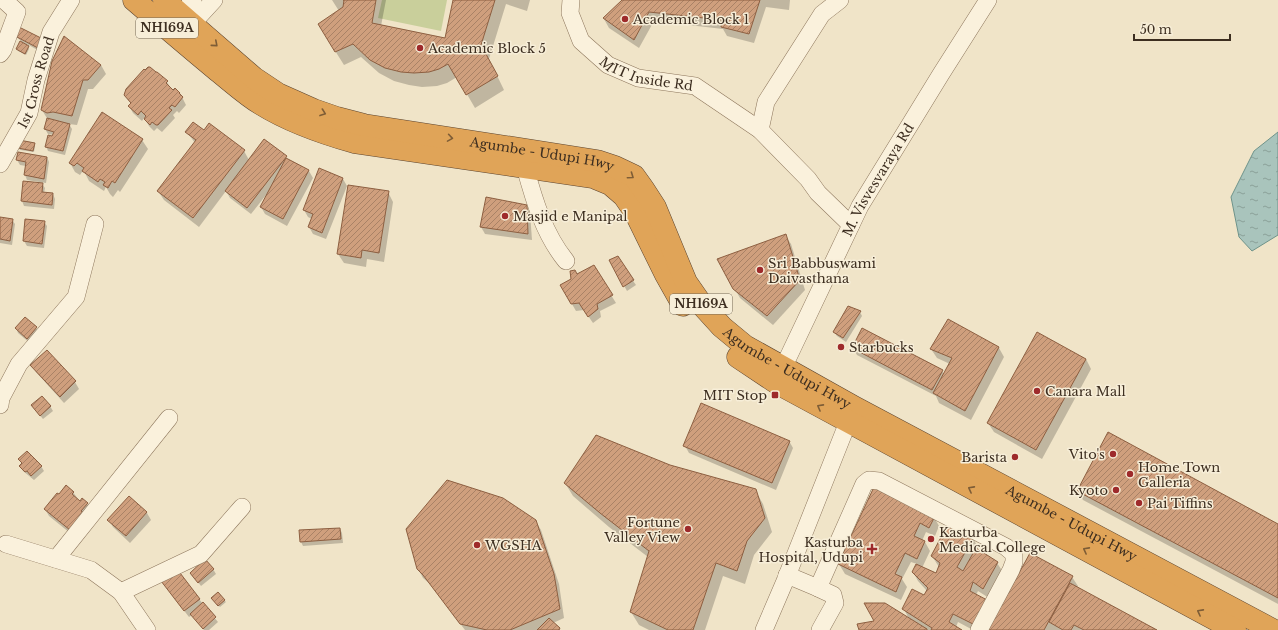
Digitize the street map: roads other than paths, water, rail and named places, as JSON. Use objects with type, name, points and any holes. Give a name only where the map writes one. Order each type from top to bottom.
[{"type":"highway","name":"Agumbe - Udupi Hwy","points":[[134,0],[242,91],[261,104],[302,125],[327,135],[354,142],[593,176],[610,184],[624,196],[635,212],[676,296],[690,316],[715,339],[742,360],[780,376],[1273,630]]},
{"type":"highway","name":"Agumbe - Udupi Hwy","points":[[164,0],[188,13],[254,78],[272,90],[296,102],[337,118],[364,125],[596,161],[615,167],[634,176],[655,207],[686,282],[702,305],[722,327],[780,376],[848,422],[1235,630]]},
{"type":"street","name":"1st Cross Road","points":[[0,164],[29,113],[36,80],[51,32],[71,0]]},
{"type":"street","points":[[188,13],[214,0]]},
{"type":"street","name":"MIT Inside Rd","points":[[571,0],[570,13],[581,41],[608,65],[638,78],[695,86],[760,130],[808,179],[818,193],[851,225]]},
{"type":"street","points":[[760,130],[766,102],[822,7],[840,0]]},
{"type":"street","name":"M. Visvesvaraya Rd","points":[[780,376],[860,206],[988,0]]},
{"type":"street","points":[[0,54],[17,12],[4,3]]},
{"type":"street","points":[[526,167],[534,198],[544,222],[556,249],[566,261]]},
{"type":"street","points":[[818,193],[860,206]]},
{"type":"street","points":[[0,405],[1,398],[19,364],[76,297],[95,224]]},
{"type":"street","points":[[56,559],[169,418]]},
{"type":"street","points":[[764,630],[848,422]]},
{"type":"street","points":[[818,588],[864,484],[869,480],[879,481],[1006,548],[1014,554],[1014,562],[1011,570],[979,630]]},
{"type":"street","points":[[121,592],[201,554],[242,507]]},
{"type":"street","points":[[2,542],[91,570],[121,592],[147,630]]},
{"type":"street","points":[[787,575],[833,596],[835,603],[820,630]]},
{"type":"water","points":[[1278,132],[1278,235],[1252,251],[1239,237],[1231,197],[1254,151]]},
{"type":"place","name":"Academic Block 1","points":[[625,19]]},
{"type":"place","name":"Academic Block 5","points":[[420,48]]},
{"type":"place","name":"Masjid e Manipal","points":[[505,216]]},
{"type":"place","name":"Sri Babbuswami Daivasthana","points":[[760,270]]},
{"type":"place","name":"Starbucks","points":[[841,347]]},
{"type":"place","name":"Canara Mall","points":[[1037,391]]},
{"type":"place","name":"MIT Stop","points":[[775,395]]},
{"type":"place","name":"Vito's","points":[[1113,454]]},
{"type":"place","name":"Barista","points":[[1015,457]]},
{"type":"place","name":"Home Town Galleria","points":[[1130,474]]},
{"type":"place","name":"Kyoto","points":[[1116,490]]},
{"type":"place","name":"Pai Tiffins","points":[[1139,503]]},
{"type":"place","name":"Fortune Valley View","points":[[688,529]]},
{"type":"place","name":"Kasturba Medical College","points":[[931,539]]},
{"type":"place","name":"WGSHA","points":[[477,545]]},
{"type":"place","name":"Kasturba Hospital, Udupi","points":[[872,549]]}]
